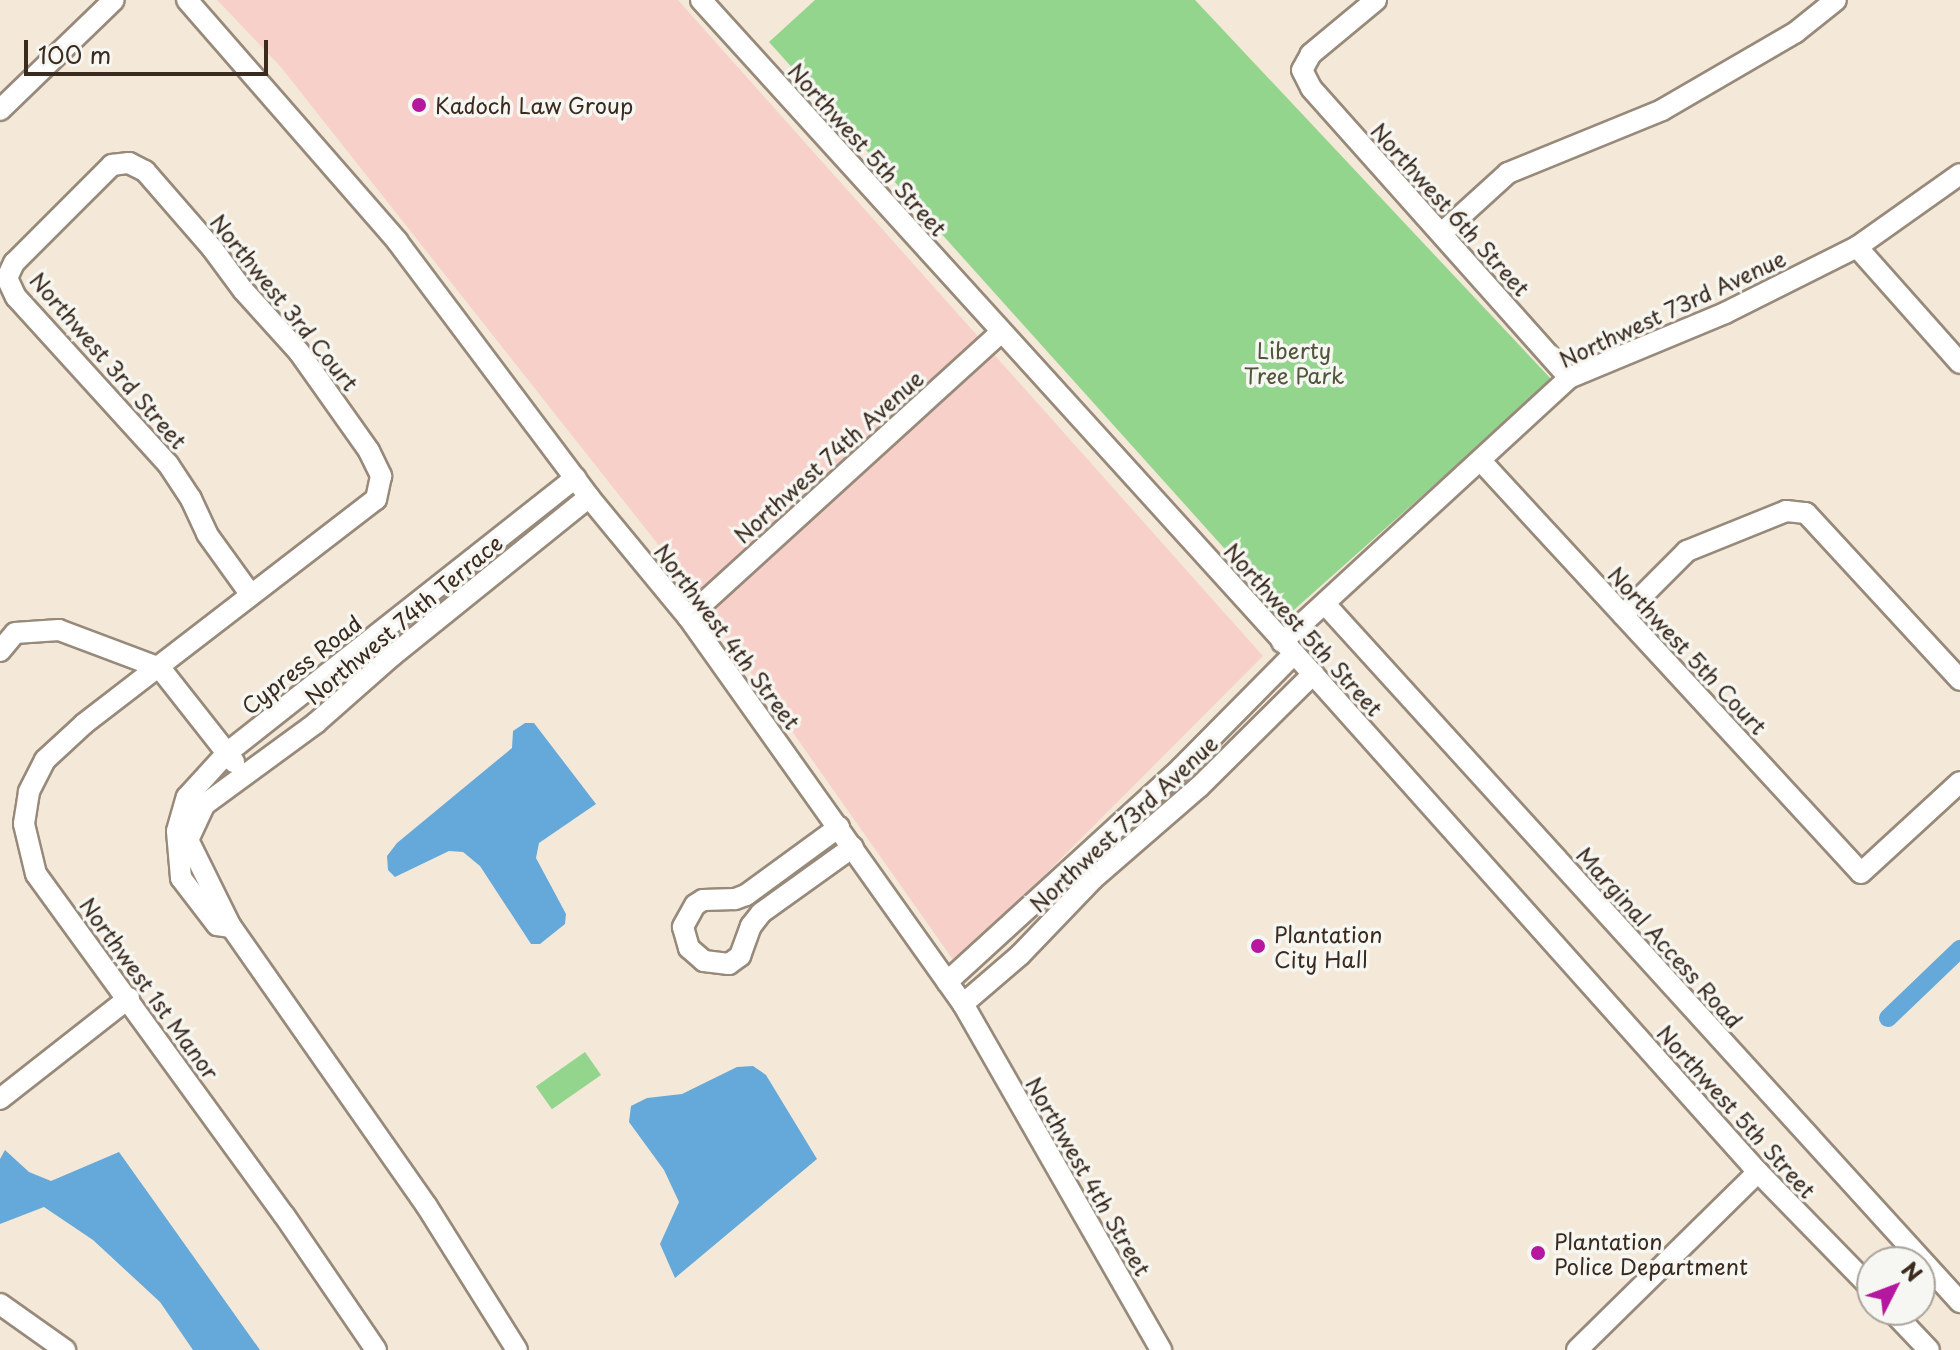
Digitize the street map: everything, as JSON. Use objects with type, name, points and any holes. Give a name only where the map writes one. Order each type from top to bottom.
[{"type":"street","points":[[0,110],[114,0]]},
{"type":"street","name":"Northwest 4th Street","points":[[187,0],[397,241],[589,497],[688,617],[963,1004],[1161,1350]]},
{"type":"street","name":"Northwest 5th Street","points":[[701,0],[1313,674],[1758,1172],[1856,1273]]},
{"type":"street","name":"Northwest 6th Street","points":[[1376,0],[1311,54],[1302,70],[1311,88],[1569,378]]},
{"type":"street","points":[[1442,233],[1508,173],[1662,110],[1796,32],[1836,0]]},
{"type":"street","name":"Northwest 3rd Court","points":[[3,276],[112,165],[129,163],[145,171],[212,248],[243,290],[299,352],[369,451],[381,476],[381,487]]},
{"type":"street","name":"Northwest 73rd Avenue","points":[[947,982],[1181,768],[1325,604],[1569,378],[1725,313],[1857,247],[1960,174]]},
{"type":"street","points":[[1857,247],[1960,363]]},
{"type":"street","name":"Northwest 3rd Street","points":[[3,276],[16,297],[168,464],[191,499],[207,534],[251,595]]},
{"type":"street","name":"Northwest 74th Avenue","points":[[688,617],[1001,332]]},
{"type":"street","name":"Northwest 5th Court","points":[[1481,461],[1861,873],[1960,782]]},
{"type":"street","name":"Cypress Road","points":[[231,927],[217,925],[181,878],[177,831],[187,797],[227,753],[575,478]]},
{"type":"street","name":"Northwest 1st Manor","points":[[376,1350],[129,998],[36,874],[24,824],[29,792],[45,760],[84,724],[376,499],[381,487]]},
{"type":"street","name":"Northwest 74th Terrace","points":[[244,775],[316,723],[392,656],[589,497]]},
{"type":"street","points":[[1623,615],[1687,551],[1786,511],[1806,513],[1960,680]]},
{"type":"street","name":"Marginal Access Road","points":[[1325,604],[1960,1302]]},
{"type":"street","points":[[0,651],[15,633],[59,630],[160,668],[244,775]]},
{"type":"street","name":"Northwest 73rd Avenue","points":[[963,1004],[1020,955],[1093,879],[1199,787],[1313,674]]},
{"type":"street","name":"Cypress Road","points":[[244,775],[204,805],[188,840],[231,927],[426,1205],[517,1350]]},
{"type":"street","points":[[839,827],[746,895],[735,899],[703,900],[695,905],[683,927],[689,948],[704,961],[729,964],[740,956],[751,926],[761,913],[853,847]]},
{"type":"street","points":[[0,1099],[129,998]]},
{"type":"street","points":[[1577,1350],[1758,1172]]},
{"type":"street","points":[[0,1304],[65,1350]]},
{"type":"street","points":[[1906,1326],[1929,1350]]},
{"type":"shaded area","points":[[217,0],[678,0],[1263,656],[956,964],[679,571],[280,66]]},
{"type":"green space","name":"Liberty Tree Park","points":[[815,0],[1195,0],[1552,380],[1286,617],[769,42]]},
{"type":"green space","points":[[585,1052],[601,1075],[552,1109],[536,1086]]},
{"type":"water","points":[[525,723],[534,723],[596,804],[539,843],[536,858],[566,914],[565,924],[540,944],[531,944],[480,866],[463,852],[449,851],[395,877],[388,870],[387,856],[397,843],[512,748],[513,731]]},
{"type":"water","points":[[753,1066],[766,1075],[817,1159],[675,1278],[660,1244],[679,1202],[664,1170],[629,1122],[631,1106],[647,1098],[682,1094],[737,1067]]},
{"type":"water","points":[[5,1150],[29,1172],[51,1181],[119,1152],[260,1350],[193,1350],[160,1302],[93,1240],[44,1207],[0,1224],[0,1159]]},
{"type":"waterway","points":[[1888,1018],[1960,949]]},
{"type":"place","name":"Kadoch Law Group","points":[[419,105]]},
{"type":"place","name":"Plantation City Hall","points":[[1258,946]]},
{"type":"place","name":"Plantation Police Department","points":[[1538,1253]]}]
